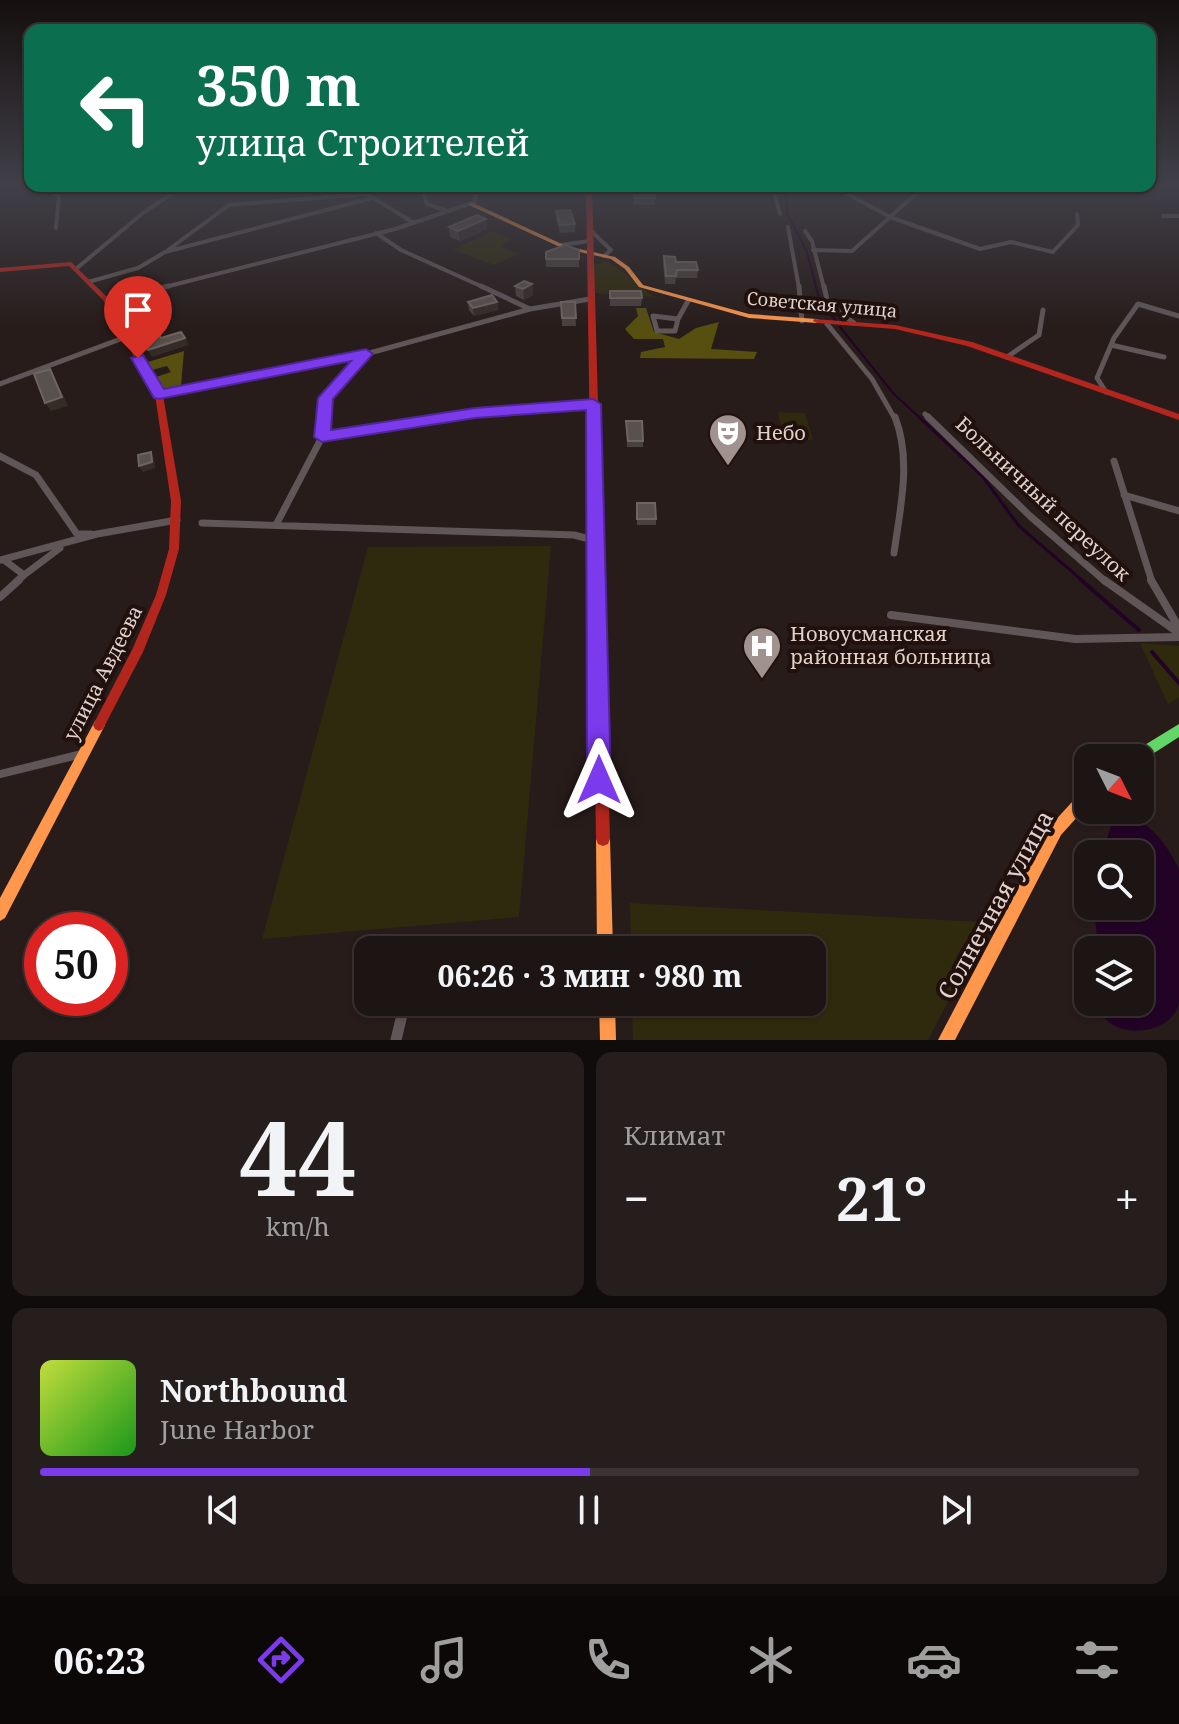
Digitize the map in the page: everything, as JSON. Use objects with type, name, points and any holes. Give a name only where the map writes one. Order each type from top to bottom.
[{"type":"street","points":[[0,270],[60,263],[77,268],[121,232]]},
{"type":"street","points":[[88,282],[138,268],[193,232]]},
{"type":"street","points":[[165,252],[243,232]]},
{"type":"street","points":[[106,299],[139,294],[382,232]]},
{"type":"street","points":[[531,232],[590,255],[607,253]]},
{"type":"street","points":[[589,232],[605,936]]},
{"type":"street","points":[[591,232],[607,253]]},
{"type":"street","points":[[789,232],[796,258],[802,321]]},
{"type":"street","points":[[805,232],[828,304],[854,323]]},
{"type":"street","points":[[813,250],[852,251],[874,232]]},
{"type":"street","points":[[931,232],[980,249],[1011,242],[1053,252],[1072,232]]},
{"type":"street","points":[[376,233],[401,250],[530,309]]},
{"type":"street","points":[[560,245],[590,241]]},
{"type":"street","name":"Советская улица","points":[[607,253],[618,260],[641,286],[688,301],[749,316],[895,327],[1007,357],[1179,417]]},
{"type":"street","name":"улица Авдеева","points":[[0,913],[137,652],[161,595],[174,549],[177,520],[159,395],[106,299],[77,268]]},
{"type":"street","points":[[159,395],[366,354],[530,309],[590,299]]},
{"type":"street","points":[[678,319],[667,315],[653,316],[657,331],[675,331],[688,301]]},
{"type":"street","points":[[1085,384],[1097,378],[1111,345],[1138,304],[1179,316]]},
{"type":"street","points":[[1007,357],[1039,335],[1043,310]]},
{"type":"street","points":[[827,324],[887,401],[900,434],[902,478],[894,553]]},
{"type":"street","points":[[0,384],[126,337]]},
{"type":"street","points":[[1111,345],[1164,357]]},
{"type":"street","points":[[277,523],[322,437],[326,398],[366,354]]},
{"type":"street","points":[[1097,378],[1106,392]]},
{"type":"street","points":[[322,437],[475,413],[593,404]]},
{"type":"street","name":"Больничный переулок","points":[[925,414],[1030,516],[1121,595],[1179,633]]},
{"type":"street","points":[[1,459],[36,475],[77,534]]},
{"type":"street","points":[[891,615],[1075,639],[1179,633],[1134,544],[1114,461]]},
{"type":"street","points":[[1124,495],[1179,511]]},
{"type":"street","points":[[2,560],[97,534],[177,520]]},
{"type":"street","points":[[202,523],[277,523],[304,529],[574,535],[597,541]]},
{"type":"street","points":[[0,597],[77,534],[97,534]]},
{"type":"street","points":[[2,560],[24,575]]},
{"type":"street","points":[[1154,746],[1179,730]]},
{"type":"street","points":[[0,774],[82,754]]},
{"type":"street","name":"Солнечная улица","points":[[946,1040],[1056,830],[1074,810]]},
{"type":"street","points":[[396,1040],[402,1016]]},
{"type":"street","points":[[607,1016],[608,1040]]},
{"type":"shaded area","points":[[493,232],[512,239],[500,246],[518,254],[494,265],[453,250]]},
{"type":"shaded area","points":[[605,261],[655,297],[595,293],[594,265]]},
{"type":"shaded area","points":[[636,308],[646,308],[654,332],[679,339],[696,328],[719,322],[711,349],[757,352],[754,359],[640,358],[641,352],[665,347],[663,339],[634,339],[625,329],[638,316]]},
{"type":"shaded area","points":[[184,351],[181,385],[165,389],[156,377],[171,372],[167,366],[152,370],[148,362]]},
{"type":"shaded area","points":[[778,412],[805,413],[813,440],[784,439]]},
{"type":"shaded area","points":[[551,546],[519,917],[262,939],[368,547]]},
{"type":"shaded area","points":[[1140,643],[1179,646],[1179,698],[1168,704]]},
{"type":"shaded area","points":[[1112,824],[1144,824],[1169,850],[1179,869],[1179,1004],[1173,1016],[1150,1029],[1122,1029],[1104,1016],[1154,1016],[1154,936],[1097,936],[1095,920],[1154,920],[1154,840],[1107,840]]},
{"type":"shaded area","points":[[630,903],[982,922],[968,963],[928,1040],[633,1040],[632,1016],[826,1016],[826,936],[631,936]]},
{"type":"building","points":[[565,245],[579,250],[579,259],[546,259],[546,252]]},
{"type":"building","points":[[664,256],[675,257],[676,262],[696,262],[698,270],[677,270],[676,276],[666,276]]},
{"type":"building","points":[[524,281],[532,284],[523,289],[515,286]]},
{"type":"building","points":[[610,291],[641,291],[642,298],[610,298]]},
{"type":"building","points":[[492,295],[497,302],[473,308],[468,302]]},
{"type":"building","points":[[561,302],[575,302],[576,318],[562,318]]},
{"type":"building","points":[[142,304],[161,338],[181,332],[185,338],[148,350],[129,307]]},
{"type":"building","points":[[50,369],[62,397],[45,403],[34,374]]},
{"type":"building","points":[[626,421],[642,421],[643,441],[628,441]]},
{"type":"building","points":[[151,452],[152,462],[139,466],[138,455]]},
{"type":"building","points":[[637,503],[655,503],[656,519],[637,519]]},
{"type":"waterway","points":[[797,232],[807,252],[820,302],[837,322]]},
{"type":"waterway","points":[[840,327],[893,393],[921,419]]},
{"type":"waterway","points":[[919,417],[983,477],[1019,526],[1084,582]]},
{"type":"waterway","points":[[1081,580],[1139,630]]},
{"type":"waterway","points":[[1152,652],[1179,683]]},
{"type":"traffic: fast","points":[[1154,746],[1179,730]]},
{"type":"traffic: slow","points":[[531,232],[564,247],[613,258],[627,268],[641,286],[749,316],[817,321]]},
{"type":"traffic: slow","points":[[0,913],[99,725]]},
{"type":"traffic: slow","points":[[946,1040],[1056,830],[1074,810]]},
{"type":"traffic: slow","points":[[603,839],[605,936]]},
{"type":"traffic: slow","points":[[607,1016],[608,1040]]},
{"type":"traffic: jam","points":[[590,232],[603,839]]},
{"type":"traffic: jam","points":[[0,270],[71,264],[106,299],[159,395],[176,501],[174,549],[161,595],[137,652],[99,725]]},
{"type":"traffic: jam","points":[[817,321],[895,327],[969,344],[1179,417]]},
{"type":"place","name":"Небо","points":[[728,467]]},
{"type":"place","name":"Новоусманская районная больница","points":[[762,680]]},
{"type":"route","points":[[138,358],[159,395],[366,354],[326,398],[322,437],[475,413],[593,404],[599,780]]}]
